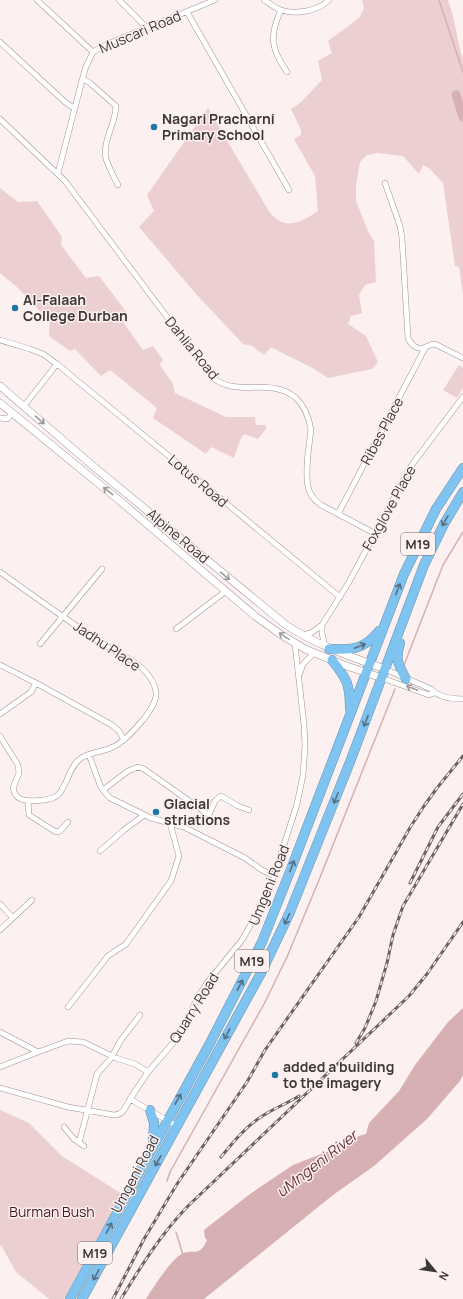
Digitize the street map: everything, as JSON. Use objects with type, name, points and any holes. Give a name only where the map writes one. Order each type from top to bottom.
[{"type":"highway","name":"Umgeni Road","points":[[70,1299],[209,1045],[262,942],[404,574],[436,509],[463,468]]},
{"type":"highway","name":"Umgeni Road","points":[[82,1299],[261,972],[290,912],[384,674],[424,565],[444,524],[463,492]]},
{"type":"highway","points":[[406,679],[398,663],[398,653],[424,565]]},
{"type":"highway","points":[[327,648],[358,648],[372,640],[384,626]]},
{"type":"highway","points":[[332,660],[348,683],[350,695],[350,716]]},
{"type":"highway","points":[[150,1110],[154,1123],[153,1146]]},
{"type":"main road","name":"Alpine Road","points":[[0,386],[266,610],[301,636],[369,664],[384,674]]},
{"type":"main road","name":"Alpine Road","points":[[0,403],[120,501],[255,616],[295,644],[314,654],[366,672],[384,674]]},
{"type":"main road","points":[[114,482],[123,496],[120,501]]},
{"type":"street","points":[[37,0],[93,52]]},
{"type":"street","points":[[119,0],[147,28]]},
{"type":"street","name":"Muscari Road","points":[[58,173],[83,79],[93,52],[104,45],[187,12],[203,2],[215,0]]},
{"type":"street","points":[[264,0],[281,10],[290,11],[308,11],[329,0]]},
{"type":"street","points":[[281,10],[274,28],[273,45],[278,59],[287,72]]},
{"type":"street","points":[[187,12],[289,190]]},
{"type":"street","points":[[0,42],[56,95],[75,109]]},
{"type":"street","points":[[83,79],[90,82],[116,106],[106,146],[106,159],[118,185]]},
{"type":"street","name":"Dahlia Road","points":[[0,119],[58,173],[212,377],[217,381],[230,386],[274,387],[281,389],[292,395],[302,405],[308,416],[310,430],[307,481],[310,492],[318,503],[374,533]]},
{"type":"street","points":[[385,183],[400,226],[402,238],[409,342],[413,346],[425,348],[435,344],[463,358]]},
{"type":"street","name":"Lotus Road","points":[[0,340],[30,348],[43,354],[57,364],[340,597]]},
{"type":"street","name":"Ribes Place","points":[[338,514],[425,348]]},
{"type":"street","points":[[24,406],[57,364]]},
{"type":"street","name":"Foxglove Place","points":[[301,636],[311,633],[322,625],[340,597],[416,459],[463,397]]},
{"type":"street","points":[[0,418],[7,419],[13,413]]},
{"type":"street","points":[[40,644],[102,569]]},
{"type":"street","name":"Jadhu Place","points":[[0,572],[110,649],[138,665],[152,680],[156,692],[154,704],[124,740]]},
{"type":"street","points":[[176,629],[226,591]]},
{"type":"street","points":[[322,625],[322,633],[327,648]]},
{"type":"street","name":"Quarry Road","points":[[89,1110],[118,1115],[122,1113],[148,1072],[174,1043],[202,990],[242,940],[258,912],[274,876],[297,804],[303,775],[305,732],[295,644]]},
{"type":"street","name":"Quarry Road","points":[[300,678],[301,667],[314,654]]},
{"type":"street","points":[[0,665],[112,725],[119,731],[124,740],[110,748],[82,758],[71,770],[58,795],[52,798],[28,801],[19,798],[14,792],[14,785],[19,773],[18,765],[0,736]]},
{"type":"street","points":[[384,674],[406,679],[431,690],[434,693],[449,698],[463,699]]},
{"type":"street","points":[[384,674],[429,695],[434,693]]},
{"type":"street","points":[[0,714],[31,692],[36,683]]},
{"type":"street","points":[[89,755],[103,790],[116,802],[144,815],[181,825],[245,858],[262,870],[274,876]]},
{"type":"street","points":[[103,790],[122,775],[138,767],[144,769],[209,815],[214,802],[219,796],[249,810]]},
{"type":"street","points":[[28,801],[30,815],[56,832],[60,831],[68,822]]},
{"type":"street","points":[[100,851],[144,815]]},
{"type":"street","points":[[68,1007],[108,956],[124,947],[171,881],[179,856],[170,823]]},
{"type":"street","points":[[0,930],[32,900]]},
{"type":"street","points":[[0,904],[13,918]]},
{"type":"street","points":[[64,1127],[74,1139],[82,1145],[97,1076],[140,1015]]},
{"type":"street","points":[[0,1032],[38,1052]]},
{"type":"street","points":[[0,1067],[68,1041],[76,1041],[89,1044],[112,1056],[135,1064],[148,1072]]},
{"type":"street","points":[[0,1088],[68,1107],[89,1110]]},
{"type":"street","points":[[130,1099],[177,1126]]},
{"type":"green space","points":[[362,0],[448,0],[463,60],[463,295],[459,267],[455,266],[443,183],[429,168],[423,165],[419,174],[403,156],[377,153],[367,155],[360,162],[356,185],[356,201],[368,231],[374,241],[376,282],[365,285],[359,295],[362,313],[351,316],[348,324],[366,336],[378,362],[372,369],[328,378],[315,369],[271,347],[264,355],[252,346],[243,344],[197,295],[139,227],[154,211],[147,195],[208,108],[272,215],[284,223],[290,223],[307,218],[318,211],[315,176],[294,139],[301,135],[301,130],[291,109],[300,103],[322,80],[318,61],[332,53],[328,41],[359,18],[364,8]]},
{"type":"green space","points":[[0,188],[18,202],[37,201],[62,237],[61,245],[86,278],[99,276],[128,314],[123,322],[143,350],[153,346],[163,360],[160,365],[173,384],[175,393],[226,417],[255,417],[256,425],[266,425],[266,429],[258,439],[244,434],[241,438],[234,458],[211,447],[206,454],[153,418],[157,408],[110,370],[101,376],[75,349],[70,351],[49,336],[50,322],[18,288],[0,273]]},
{"type":"green space","points":[[459,365],[463,368],[463,388],[457,398],[443,390]]},
{"type":"green space","name":"Burman Bush","points":[[0,1110],[29,1123],[62,1156],[122,1194],[64,1299],[49,1299],[16,1272],[0,1245]]},
{"type":"water","name":"uMngeni River","points":[[463,1008],[463,1075],[460,1081],[427,1119],[374,1166],[333,1195],[204,1299],[146,1299],[171,1263],[180,1255],[195,1252],[201,1249],[207,1240],[205,1238],[204,1230],[250,1194],[293,1165],[334,1149],[340,1151],[359,1136],[366,1134],[369,1123],[399,1091],[415,1065],[448,1022]]},
{"type":"waterway","points":[[439,0],[463,72]]},
{"type":"waterway","points":[[456,95],[463,117]]},
{"type":"waterway","points":[[404,665],[443,565],[463,532]]},
{"type":"waterway","points":[[167,1181],[170,1172],[264,1004],[287,957],[395,689]]},
{"type":"waterway","points":[[176,1232],[183,1255]]},
{"type":"railway","points":[[113,1299],[144,1239],[177,1184],[247,1082],[265,1050],[359,917],[424,806],[463,756]]},
{"type":"railway","points":[[410,883],[438,827],[463,794]]},
{"type":"railway","points":[[356,1043],[365,1028],[376,1001],[393,935],[403,906],[463,804]]},
{"type":"railway","points":[[121,1299],[136,1274],[178,1217],[409,996],[427,974],[463,922]]},
{"type":"railway","points":[[221,1157],[246,1129],[258,1119],[268,1112],[299,1096]]},
{"type":"place","name":"Nagari Pracharni Primary School","points":[[154,127]]},
{"type":"place","name":"Al-Falaah College Durban","points":[[15,308]]},
{"type":"place","name":"Glacial striations","points":[[156,812]]},
{"type":"place","name":"added a building to the imagery","points":[[275,1075]]}]
